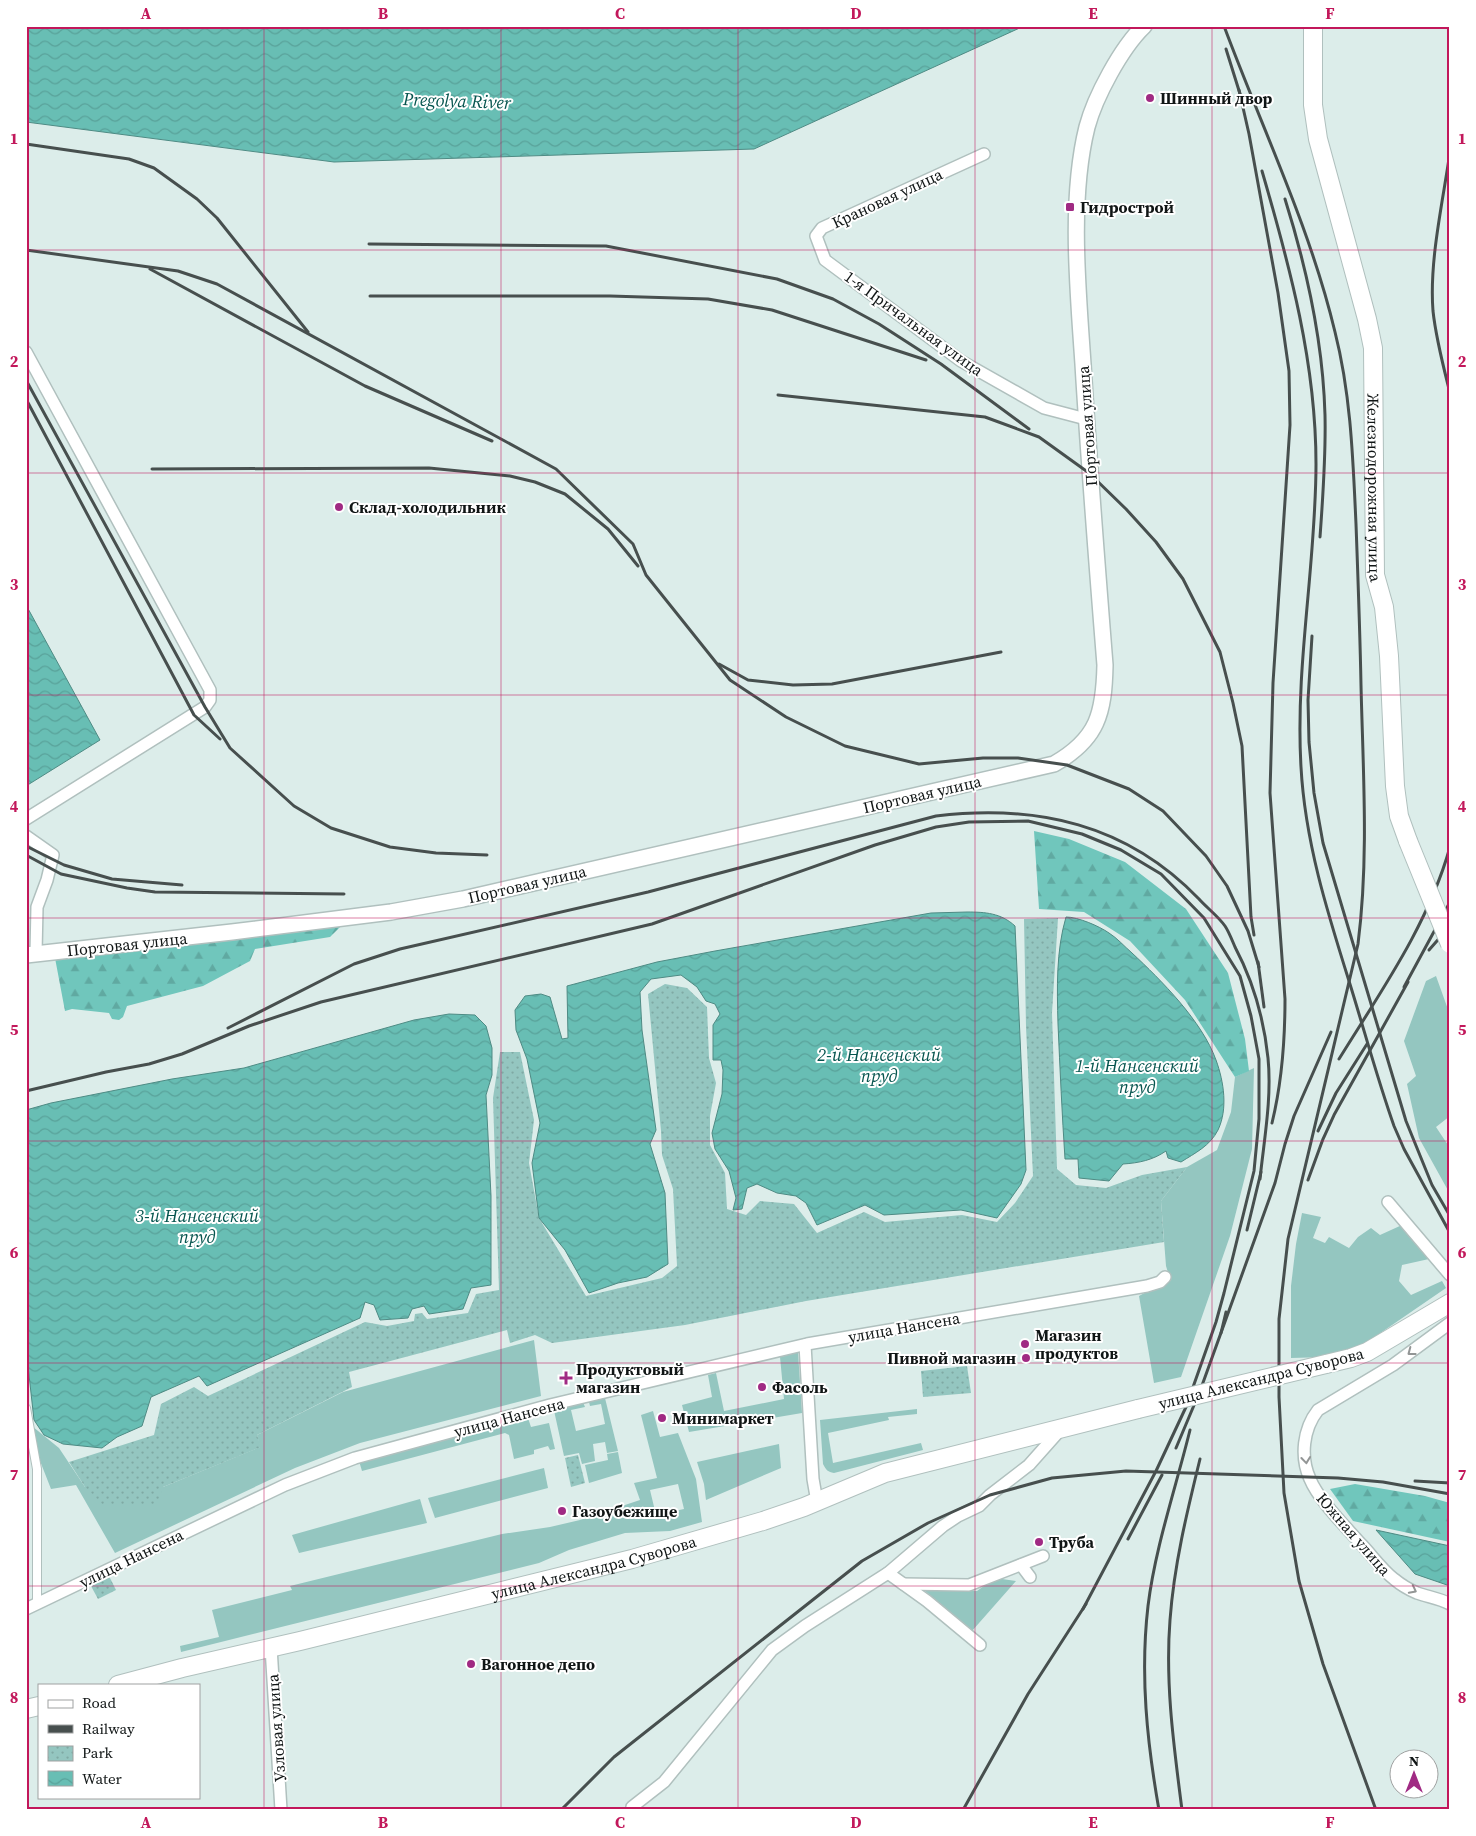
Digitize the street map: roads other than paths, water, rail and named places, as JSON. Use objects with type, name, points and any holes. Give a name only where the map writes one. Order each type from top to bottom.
[{"type":"main road","name":"Портовая улица","points":[[31,954],[391,912],[463,899],[1054,764],[1071,755],[1092,732],[1101,712],[1105,689],[1105,665],[1089,473],[1080,321],[1077,227],[1081,159],[1087,129],[1095,104],[1117,63],[1144,26]]},
{"type":"main road","name":"Железнодорожная улица","points":[[1313,26],[1313,105],[1318,139],[1367,319],[1373,348],[1376,575],[1384,607],[1389,656],[1394,786],[1399,816],[1450,944]]},
{"type":"main road","name":"улица Александра Суворова","points":[[122,1684],[632,1559],[745,1527],[817,1502],[885,1473],[1138,1409],[1351,1358],[1367,1352],[1450,1303]]},
{"type":"street","name":"Крановая улица","points":[[825,260],[816,236],[822,228],[984,154]]},
{"type":"street","name":"1-я Причальная улица","points":[[825,260],[961,361],[1044,408],[1086,419]]},
{"type":"street","points":[[26,352],[210,690],[210,700],[205,708],[26,819]]},
{"type":"street","points":[[26,836],[52,855],[47,880],[37,907],[31,954]]},
{"type":"street","points":[[1388,1202],[1450,1275]]},
{"type":"street","name":"улица Нансена","points":[[32,1606],[285,1485],[355,1458],[550,1405],[805,1345],[1149,1286],[1160,1282],[1165,1277]]},
{"type":"street","name":"Южная улица","points":[[1450,1323],[1393,1365],[1318,1410],[1310,1419],[1305,1443],[1309,1478],[1316,1492],[1353,1535],[1394,1579],[1416,1593],[1441,1599],[1450,1604]]},
{"type":"street","points":[[805,1345],[813,1479],[817,1502]]},
{"type":"street","points":[[26,1408],[37,1469],[32,1606]]},
{"type":"street","points":[[632,1806],[664,1782],[772,1650],[805,1626],[888,1573],[943,1526],[979,1506],[990,1495],[1029,1465],[1062,1428]]},
{"type":"street","points":[[904,1584],[969,1585],[1043,1556]]},
{"type":"street","points":[[1022,1565],[1030,1577]]},
{"type":"street","points":[[888,1573],[980,1645]]},
{"type":"street","points":[[928,1583],[941,1575]]},
{"type":"street","name":"Узловая улица","points":[[271,1647],[281,1810]]},
{"type":"water","name":"Pregolya River","points":[[26,26],[1024,26],[754,149],[334,162],[26,122]]},
{"type":"water","points":[[26,605],[100,740],[26,786]]},
{"type":"water","name":"2-й Нансенский пруд","points":[[967,912],[992,914],[1004,918],[1015,926],[1026,1170],[1021,1184],[997,1218],[961,1210],[884,1215],[865,1205],[817,1225],[806,1203],[796,1196],[777,1193],[757,1184],[747,1188],[742,1209],[733,1210],[736,1198],[729,1171],[715,1149],[712,1133],[722,1094],[723,1070],[721,1060],[713,1060],[713,1025],[720,1014],[715,1004],[706,1001],[697,987],[681,975],[651,979],[640,992],[642,1030],[656,1130],[650,1144],[665,1193],[668,1264],[647,1277],[618,1283],[589,1293],[565,1250],[539,1218],[532,1163],[540,1123],[527,1059],[516,1030],[515,1010],[525,996],[541,994],[550,997],[562,1039],[568,1038],[567,986],[657,962],[715,951],[931,913]]},
{"type":"water","name":"1-й Нансенский пруд","points":[[1066,917],[1094,925],[1105,930],[1118,940],[1180,1002],[1210,1045],[1219,1068],[1223,1086],[1224,1104],[1221,1122],[1215,1136],[1202,1149],[1181,1162],[1168,1158],[1166,1151],[1156,1157],[1135,1163],[1123,1164],[1109,1181],[1079,1178],[1078,1159],[1065,1159],[1057,983],[1060,943]]},
{"type":"water","name":"3-й Нансенский пруд","points":[[449,1014],[475,1015],[486,1026],[492,1048],[492,1075],[486,1095],[491,1196],[491,1285],[471,1288],[463,1309],[429,1314],[424,1306],[412,1309],[408,1318],[380,1320],[374,1305],[365,1302],[360,1318],[207,1386],[199,1376],[151,1397],[142,1426],[117,1437],[102,1448],[63,1444],[44,1435],[34,1420],[26,1348],[26,1110],[51,1103],[172,1079],[244,1068],[414,1020]]},
{"type":"water","points":[[1376,1530],[1450,1546],[1450,1586],[1415,1574]]},
{"type":"railway","points":[[1224,26],[1299,216],[1325,293],[1345,380],[1348,404],[1354,476],[1360,625],[1364,782],[1361,912],[1358,944],[1288,1239],[1279,1319],[1279,1397],[1284,1493],[1299,1581],[1323,1664],[1376,1810]]},
{"type":"railway","points":[[1226,49],[1241,97]]},
{"type":"railway","points":[[1239,90],[1249,134],[1278,293],[1289,371],[1290,425],[1273,683],[1270,793],[1285,1015],[1281,1077],[1272,1123]]},
{"type":"railway","points":[[26,144],[129,159],[154,168],[197,199],[217,218],[308,332]]},
{"type":"railway","points":[[1450,152],[1440,211],[1432,292],[1436,332],[1450,393]]},
{"type":"railway","points":[[1262,171],[1300,316],[1315,426],[1315,502],[1303,653],[1300,729],[1303,795],[1307,822],[1325,902],[1394,1126],[1404,1149],[1450,1233]]},
{"type":"railway","points":[[1285,199],[1307,279],[1324,387],[1324,476],[1320,537]]},
{"type":"railway","points":[[369,244],[606,246],[777,279],[833,299],[879,324],[941,364],[1029,429]]},
{"type":"railway","points":[[26,250],[178,271],[217,284],[556,469],[633,544],[646,575],[730,680],[786,717],[845,746],[919,764],[983,758],[1018,758],[1067,765],[1129,789],[1163,811],[1206,856],[1227,886],[1248,931],[1259,967]]},
{"type":"railway","points":[[150,269],[365,386],[492,441]]},
{"type":"railway","points":[[370,296],[610,296],[708,299],[772,310],[926,360]]},
{"type":"railway","points":[[26,380],[205,707],[230,748],[294,806],[331,828],[390,847],[436,853],[487,855]]},
{"type":"railway","points":[[778,395],[985,417],[1039,437],[1089,473],[1156,542],[1183,579],[1220,652],[1233,703],[1242,746],[1251,917],[1254,935]]},
{"type":"railway","points":[[26,399],[194,715],[220,739]]},
{"type":"railway","points":[[152,469],[429,468],[510,476],[535,482],[565,494],[608,529],[638,566]]},
{"type":"railway","points":[[1312,636],[1308,700],[1309,742],[1314,793],[1323,843],[1406,1121],[1432,1185],[1450,1216]]},
{"type":"railway","points":[[719,664],[748,680],[793,685],[832,684],[1001,652]]},
{"type":"railway","points":[[228,1028],[354,964],[400,949],[648,892],[936,816],[1010,813],[1045,817],[1078,825],[1111,837],[1142,853],[1171,873],[1216,915],[1226,928],[1252,987],[1261,1015],[1268,1058],[1267,1119],[1260,1179]]},
{"type":"railway","points":[[26,1091],[149,1064],[182,1054],[249,1026],[321,1002],[652,924],[875,845],[936,827],[969,822],[1028,821],[1082,834],[1121,850],[1161,874],[1204,918],[1240,976],[1251,1016],[1259,1059],[1259,1119],[1254,1171],[1224,1293],[1216,1322],[1186,1407],[1156,1471],[1083,1609]]},
{"type":"railway","points":[[26,846],[64,865],[112,879],[182,885]]},
{"type":"railway","points":[[1339,1059],[1402,957],[1441,876],[1450,847]]},
{"type":"railway","points":[[26,855],[61,874],[155,892],[344,894]]},
{"type":"railway","points":[[1404,987],[1450,902]]},
{"type":"railway","points":[[1429,950],[1450,926]]},
{"type":"railway","points":[[1258,962],[1264,1007]]},
{"type":"railway","points":[[1308,1180],[1334,1115],[1408,982]]},
{"type":"railway","points":[[1176,1448],[1200,1391],[1275,1183],[1294,1116],[1331,1032]]},
{"type":"railway","points":[[1318,1131],[1336,1093],[1367,1044]]},
{"type":"railway","points":[[1247,1230],[1261,1172]]},
{"type":"railway","points":[[1221,1333],[1226,1312]]},
{"type":"railway","points":[[1159,1810],[1146,1708],[1145,1657],[1148,1606],[1166,1518],[1190,1430]]},
{"type":"railway","points":[[1182,1810],[1169,1692],[1170,1620],[1178,1559],[1200,1459]]},
{"type":"railway","points":[[561,1810],[614,1757],[862,1561],[928,1523],[990,1495],[1052,1478],[1126,1471],[1338,1478],[1383,1482],[1450,1494]]},
{"type":"railway","points":[[1128,1539],[1162,1475]]},
{"type":"railway","points":[[1415,1481],[1450,1483]]},
{"type":"railway","points":[[963,1810],[1028,1694],[1086,1604]]},
{"type":"place","name":"Шинный двор","points":[[1150,98]]},
{"type":"place","name":"Гидрострой","points":[[1070,207]]},
{"type":"place","name":"Склад-холодильник","points":[[339,507]]},
{"type":"place","name":"Магазин продуктов","points":[[1025,1344]]},
{"type":"place","name":"Пивной магазин","points":[[1026,1358]]},
{"type":"place","name":"Продуктовый магазин","points":[[566,1378]]},
{"type":"place","name":"Фасоль","points":[[762,1387]]},
{"type":"place","name":"Минимаркет","points":[[662,1418]]},
{"type":"place","name":"Газоубежище","points":[[562,1511]]},
{"type":"place","name":"Труба","points":[[1039,1542]]},
{"type":"place","name":"Вагонное депо","points":[[471,1664]]}]
